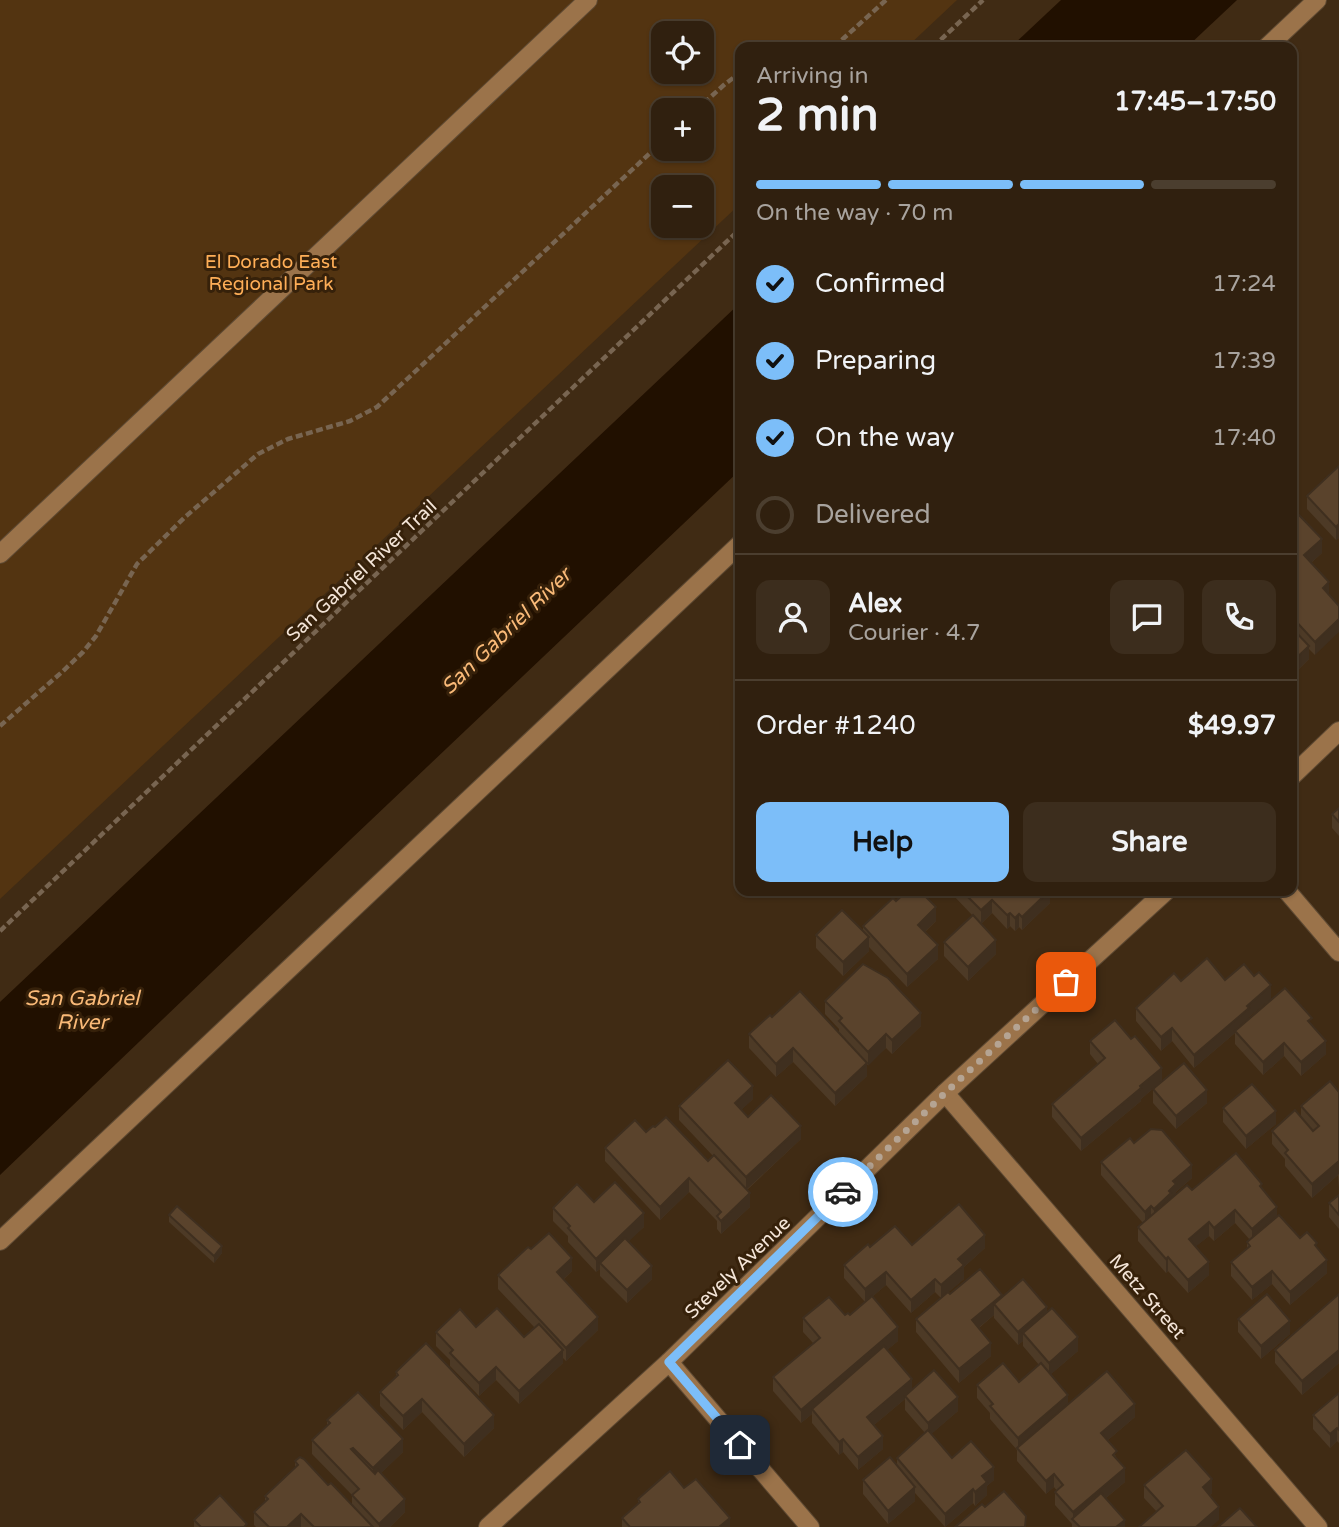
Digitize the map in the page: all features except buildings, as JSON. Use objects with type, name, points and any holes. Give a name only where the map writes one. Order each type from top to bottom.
[{"type":"street","points":[[0,554],[587,0]]},
{"type":"street","points":[[1272,42],[1317,0]]},
{"type":"street","points":[[0,1241],[735,549]]},
{"type":"street","points":[[1297,771],[1339,731]]},
{"type":"street","name":"Stevely Avenue","points":[[488,1527],[669,1362],[945,1093],[1161,896]]},
{"type":"street","points":[[1291,896],[1339,952]]},
{"type":"street","name":"Metz Street","points":[[945,1093],[1318,1527]]},
{"type":"street","points":[[669,1362],[810,1527]]},
{"type":"path","points":[[840,42],[886,0]]},
{"type":"path","points":[[938,42],[983,0]]},
{"type":"path","points":[[709,98],[735,77]]},
{"type":"path","points":[[0,726],[83,652],[96,636],[137,564],[216,490],[258,454],[288,439],[350,421],[377,407],[651,152]]},
{"type":"path","name":"San Gabriel River Trail","points":[[0,930],[735,234]]},
{"type":"green space","name":"El Dorado East Regional Park","points":[[0,0],[957,0],[912,42],[735,42],[735,209],[714,228],[714,175],[651,175],[651,238],[704,238],[0,899]]},
{"type":"water","points":[[1061,0],[1237,0],[1192,42],[1016,42]]},
{"type":"water","name":"San Gabriel River","points":[[735,308],[735,475],[0,1175],[0,1002]]},
{"type":"way so far","points":[[843,1192],[945,1093],[1066,982]]},
{"type":"route","points":[[740,1445],[669,1362],[843,1192]]}]
